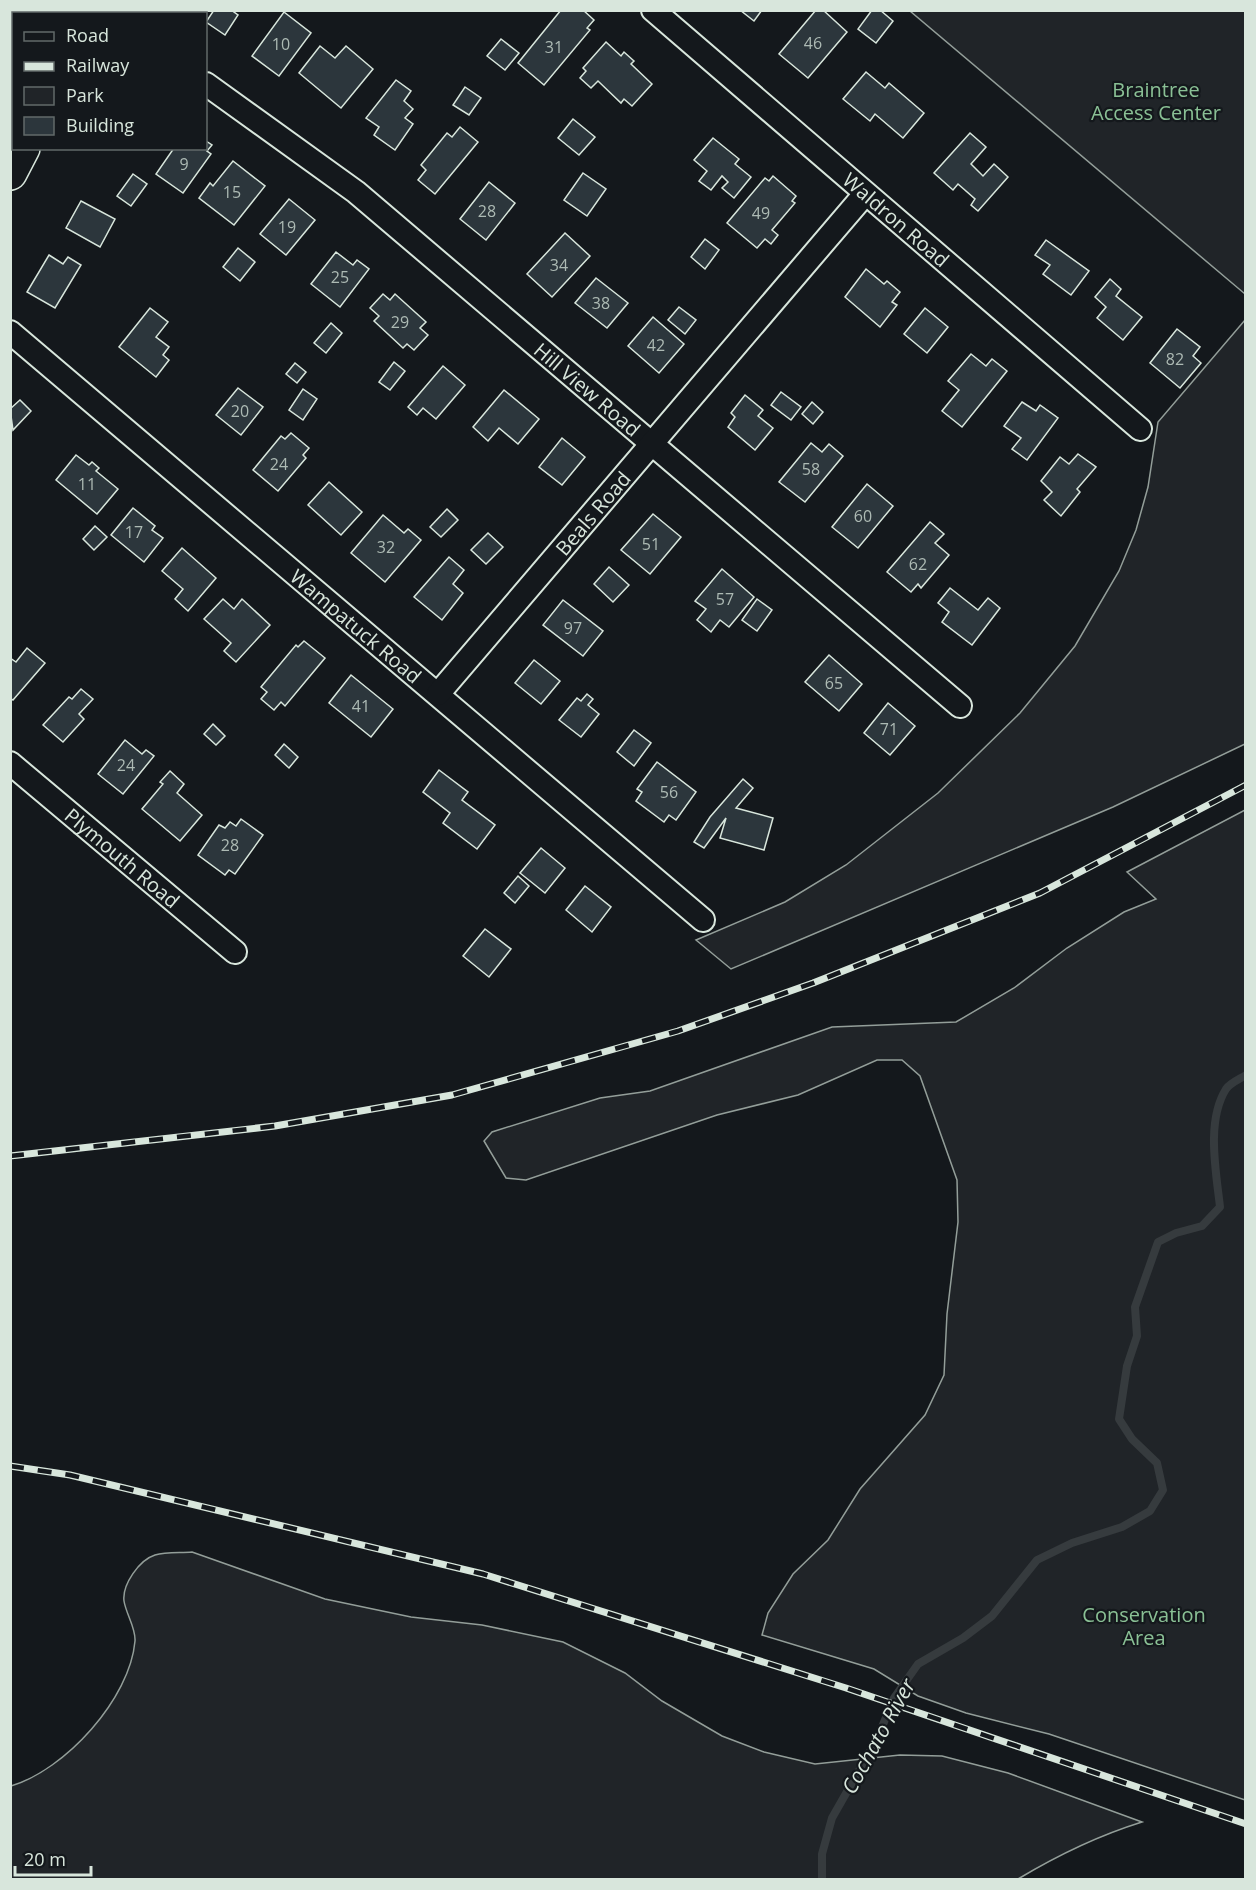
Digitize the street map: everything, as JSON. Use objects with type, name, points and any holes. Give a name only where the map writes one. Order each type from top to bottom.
[{"type":"main road","points":[[10,173],[22,150]]},
{"type":"street","name":"Waldron Road","points":[[653,10],[1140,429]]},
{"type":"street","name":"Hill View Road","points":[[207,85],[356,192],[960,706]]},
{"type":"street","name":"Beals Road","points":[[438,694],[865,194]]},
{"type":"street","name":"Wampatuck Road","points":[[10,332],[278,562],[438,694],[703,920]]},
{"type":"street","name":"Plymouth Road","points":[[10,763],[235,952]]},
{"type":"green space","name":"Braintree Access Center","points":[[910,11],[1245,11],[1245,294]]},
{"type":"green space","points":[[1245,320],[1245,744],[1113,807],[731,969],[696,940],[785,902],[846,865],[938,793],[1020,713],[1075,646],[1119,571],[1136,530],[1148,487],[1158,422]]},
{"type":"green space","name":"Conservation Area","points":[[1245,810],[1245,1800],[1049,1734],[966,1713],[918,1696],[874,1669],[762,1635],[768,1613],[793,1574],[828,1540],[860,1489],[925,1415],[944,1375],[947,1314],[958,1222],[957,1180],[920,1076],[902,1060],[877,1060],[798,1095],[717,1115],[526,1180],[506,1178],[484,1141],[492,1132],[600,1098],[650,1091],[832,1027],[956,1022],[1014,988],[1067,948],[1124,912],[1156,899],[1127,872]]},
{"type":"green space","points":[[192,1552],[325,1599],[411,1617],[482,1625],[563,1642],[625,1673],[662,1701],[722,1736],[764,1752],[815,1764],[900,1755],[942,1756],[1008,1773],[1142,1822],[1078,1847],[1018,1879],[11,1879],[11,1786],[32,1778],[73,1748],[108,1708],[121,1686],[135,1641],[124,1601],[126,1588],[133,1574],[143,1562],[155,1555]]},
{"type":"building","points":[[214,10],[231,10],[238,15],[225,35],[207,20]]},
{"type":"building","points":[[561,10],[583,10],[594,20],[587,28],[590,30],[544,85],[518,63]]},
{"type":"building","points":[[740,10],[762,10],[754,21]]},
{"type":"building","points":[[816,10],[823,10],[847,32],[808,78],[779,54]]},
{"type":"building","points":[[872,10],[880,10],[893,21],[876,43],[858,29]]},
{"type":"building","points":[[284,12],[311,33],[279,76],[252,56]]},
{"type":"building","points":[[501,39],[519,53],[505,70],[487,56]]},
{"type":"building","points":[[606,42],[621,56],[624,52],[634,61],[631,64],[652,84],[632,106],[624,99],[621,103],[598,81],[591,88],[580,78],[586,71],[583,68]]},
{"type":"building","points":[[320,46],[335,58],[346,46],[373,69],[341,108],[299,73]]},
{"type":"building","points":[[866,72],[885,88],[889,83],[924,113],[903,138],[875,114],[870,121],[843,99]]},
{"type":"building","points":[[396,80],[411,91],[404,101],[413,109],[405,118],[413,124],[395,150],[374,135],[379,127],[366,118]]},
{"type":"building","points":[[465,87],[481,98],[469,115],[453,105]]},
{"type":"building","points":[[573,119],[595,137],[579,155],[558,138]]},
{"type":"building","points":[[460,127],[478,142],[435,194],[418,180],[426,170],[421,165],[447,133],[452,137]]},
{"type":"building","points":[[970,133],[986,147],[971,164],[983,176],[994,164],[1008,177],[978,211],[971,205],[975,199],[958,184],[953,190],[934,173]]},
{"type":"building","points":[[713,138],[739,159],[735,164],[751,177],[734,198],[722,188],[728,182],[722,176],[711,190],[699,181],[707,171],[694,160]]},
{"type":"building","points":[[207,142],[212,145],[207,151],[211,154],[183,193],[156,174],[173,150],[207,150]]},
{"type":"building","points":[[233,161],[265,186],[234,225],[199,198],[210,183],[213,186]]},
{"type":"building","points":[[583,173],[606,189],[587,216],[564,200]]},
{"type":"building","points":[[133,174],[147,184],[131,206],[117,196]]},
{"type":"building","points":[[773,176],[796,196],[792,201],[795,203],[772,230],[778,235],[771,244],[765,239],[757,248],[727,223],[765,178],[769,181]]},
{"type":"building","points":[[489,182],[515,203],[486,240],[460,219]]},
{"type":"building","points":[[289,199],[315,220],[286,255],[260,234]]},
{"type":"building","points":[[81,201],[115,219],[100,247],[66,228]]},
{"type":"building","points":[[565,233],[590,256],[552,297],[527,274]]},
{"type":"building","points":[[705,239],[719,250],[705,269],[691,257]]},
{"type":"building","points":[[1046,240],[1089,271],[1071,295],[1043,274],[1050,265],[1035,255]]},
{"type":"building","points":[[238,248],[255,262],[240,281],[223,267]]},
{"type":"building","points":[[336,252],[353,265],[357,260],[369,269],[340,307],[311,284]]},
{"type":"building","points":[[49,255],[63,264],[68,257],[81,265],[55,308],[27,292]]},
{"type":"building","points":[[866,269],[884,284],[887,281],[900,292],[892,302],[897,305],[880,327],[845,297]]},
{"type":"building","points":[[596,278],[628,303],[607,328],[575,303]]},
{"type":"building","points":[[1110,279],[1121,289],[1116,296],[1142,317],[1123,340],[1097,318],[1106,307],[1095,297]]},
{"type":"building","points":[[383,294],[390,300],[395,294],[426,322],[420,328],[428,335],[414,350],[407,344],[403,348],[374,321],[379,316],[370,308]]},
{"type":"building","points":[[679,307],[696,320],[685,334],[668,320]]},
{"type":"building","points":[[150,308],[168,322],[156,337],[169,347],[163,355],[169,360],[156,377],[119,347]]},
{"type":"building","points":[[925,308],[948,327],[927,353],[904,334]]},
{"type":"building","points":[[653,317],[684,344],[659,373],[628,346]]},
{"type":"building","points":[[331,323],[342,333],[326,353],[314,343]]},
{"type":"building","points":[[1177,329],[1200,347],[1193,356],[1201,363],[1180,388],[1150,363]]},
{"type":"building","points":[[971,354],[986,366],[992,359],[1007,371],[962,427],[942,411],[959,390],[948,381]]},
{"type":"building","points":[[394,362],[405,371],[390,390],[379,382]]},
{"type":"building","points":[[295,363],[306,372],[297,383],[286,374]]},
{"type":"building","points":[[443,366],[465,385],[436,419],[423,408],[417,415],[408,407]]},
{"type":"building","points":[[238,388],[263,407],[241,435],[216,415]]},
{"type":"building","points":[[303,389],[317,399],[303,420],[289,410]]},
{"type":"building","points":[[504,390],[539,419],[518,444],[499,428],[488,441],[473,427]]},
{"type":"building","points":[[781,392],[801,407],[791,420],[771,405]]},
{"type":"building","points":[[745,395],[763,410],[758,416],[773,428],[755,450],[728,427],[735,417],[731,413]]},
{"type":"building","points":[[20,400],[31,411],[13,430],[10,409]]},
{"type":"building","points":[[812,402],[823,412],[813,424],[802,414]]},
{"type":"building","points":[[1022,402],[1036,411],[1040,405],[1058,418],[1027,460],[1012,449],[1021,438],[1004,426]]},
{"type":"building","points":[[291,433],[309,448],[303,455],[306,458],[278,491],[253,470],[281,436],[285,439]]},
{"type":"building","points":[[562,438],[585,457],[562,485],[539,467]]},
{"type":"building","points":[[811,443],[822,452],[829,444],[843,456],[805,502],[779,482]]},
{"type":"building","points":[[1078,454],[1096,467],[1077,489],[1080,492],[1061,516],[1044,500],[1052,492],[1041,481],[1060,457],[1069,464]]},
{"type":"building","points":[[76,455],[89,465],[92,462],[99,468],[96,471],[118,489],[97,514],[56,480]]},
{"type":"building","points":[[329,482],[362,512],[341,535],[308,505]]},
{"type":"building","points":[[867,484],[893,506],[858,548],[832,527]]},
{"type":"building","points":[[133,508],[155,526],[152,530],[163,538],[144,562],[111,535]]},
{"type":"building","points":[[447,509],[458,520],[441,537],[430,527]]},
{"type":"building","points":[[653,514],[681,537],[650,574],[621,550]]},
{"type":"building","points":[[383,515],[404,533],[408,529],[421,540],[385,582],[351,553]]},
{"type":"building","points":[[930,522],[944,534],[935,543],[949,555],[921,588],[918,584],[911,592],[887,572]]},
{"type":"building","points":[[95,526],[107,537],[94,550],[83,539]]},
{"type":"building","points":[[488,533],[503,547],[486,564],[471,550]]},
{"type":"building","points":[[182,548],[216,578],[188,611],[175,599],[183,589],[162,571]]},
{"type":"building","points":[[449,557],[464,570],[453,584],[463,593],[442,620],[414,597]]},
{"type":"building","points":[[609,567],[629,585],[613,602],[594,584]]},
{"type":"building","points":[[722,569],[754,597],[729,627],[720,620],[711,632],[697,620],[706,609],[695,601]]},
{"type":"building","points":[[950,588],[978,610],[988,598],[1000,608],[972,645],[942,622],[949,612],[938,603]]},
{"type":"building","points":[[223,599],[234,609],[242,599],[270,625],[236,662],[224,651],[231,643],[204,619]]},
{"type":"building","points":[[757,599],[772,610],[757,631],[742,620]]},
{"type":"building","points":[[563,600],[603,631],[583,656],[543,625]]},
{"type":"building","points":[[304,641],[325,658],[285,706],[281,702],[274,710],[261,699],[267,692],[261,687],[296,645],[298,647]]},
{"type":"building","points":[[27,648],[45,663],[13,700],[10,698],[10,658],[16,662]]},
{"type":"building","points":[[829,655],[862,684],[839,711],[805,682]]},
{"type":"building","points":[[534,660],[560,681],[541,704],[515,683]]},
{"type":"building","points":[[351,675],[393,709],[371,737],[329,703]]},
{"type":"building","points":[[81,689],[93,699],[79,714],[84,719],[63,742],[43,725],[69,697],[72,699]]},
{"type":"building","points":[[587,694],[593,699],[588,705],[599,714],[581,737],[559,720],[577,698],[581,701]]},
{"type":"building","points":[[888,703],[915,726],[890,755],[864,733]]},
{"type":"building","points":[[213,724],[225,736],[216,745],[204,734]]},
{"type":"building","points":[[634,730],[651,743],[634,766],[617,752]]},
{"type":"building","points":[[125,740],[142,754],[146,750],[154,756],[123,794],[98,774]]},
{"type":"building","points":[[284,744],[298,757],[289,768],[275,755]]},
{"type":"building","points":[[657,762],[696,792],[676,820],[669,815],[664,822],[636,801],[642,792],[637,789]]},
{"type":"building","points":[[439,770],[468,792],[462,800],[495,825],[477,849],[443,823],[450,813],[423,792]]},
{"type":"building","points":[[170,771],[184,784],[177,793],[202,815],[180,841],[142,809],[163,784],[160,782]]},
{"type":"building","points":[[743,779],[753,788],[736,808],[773,818],[764,850],[720,838],[726,818],[704,848],[694,842],[710,817]]},
{"type":"building","points":[[241,819],[263,835],[235,874],[229,870],[225,875],[198,855],[219,825],[225,828],[230,822],[236,826]]},
{"type":"building","points":[[541,848],[565,868],[545,893],[520,873]]},
{"type":"building","points":[[518,876],[529,886],[515,903],[504,893]]},
{"type":"building","points":[[585,886],[611,907],[592,932],[566,910]]},
{"type":"building","points":[[485,929],[511,949],[489,977],[463,956]]},
{"type":"waterway","name":"Cochato River","points":[[822,1880],[822,1854],[832,1818],[877,1739],[894,1698],[918,1664],[963,1638],[992,1616],[1037,1560],[1072,1543],[1122,1527],[1150,1511],[1163,1490],[1157,1463],[1132,1439],[1119,1419],[1127,1366],[1137,1336],[1135,1307],[1158,1242],[1176,1233],[1202,1226],[1220,1207],[1214,1146],[1216,1116],[1226,1089],[1246,1075]]},
{"type":"railway","points":[[10,1156],[275,1126],[452,1095],[678,1031],[813,983],[1040,893],[1246,785]]},
{"type":"railway","points":[[10,1466],[70,1475],[483,1574],[846,1688],[1246,1824]]}]
